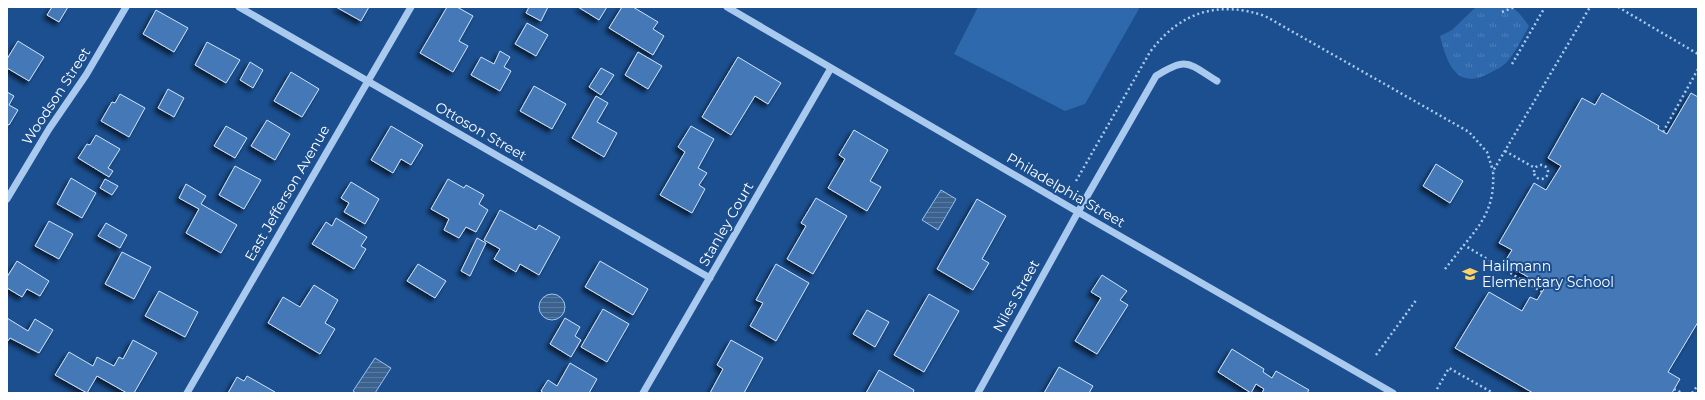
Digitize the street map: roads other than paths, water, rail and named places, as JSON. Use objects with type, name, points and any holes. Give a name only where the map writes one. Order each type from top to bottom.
[{"type":"street","name":"Woodson Street","points":[[7,199],[49,129],[86,76],[126,7]]},
{"type":"street","name":"Ottoson Street","points":[[239,7],[710,278]]},
{"type":"street","name":"East Jefferson Avenue","points":[[187,393],[411,7]]},
{"type":"street","name":"Philadelphia Street","points":[[727,7],[1384,391],[1393,393]]},
{"type":"street","name":"Niles Street","points":[[978,393],[1078,212],[1156,76],[1176,64],[1185,63],[1217,81]]},
{"type":"street","name":"Stanley Court","points":[[643,393],[831,68]]},
{"type":"place","name":"Hailmann Elementary School","points":[[1470,274]]}]
